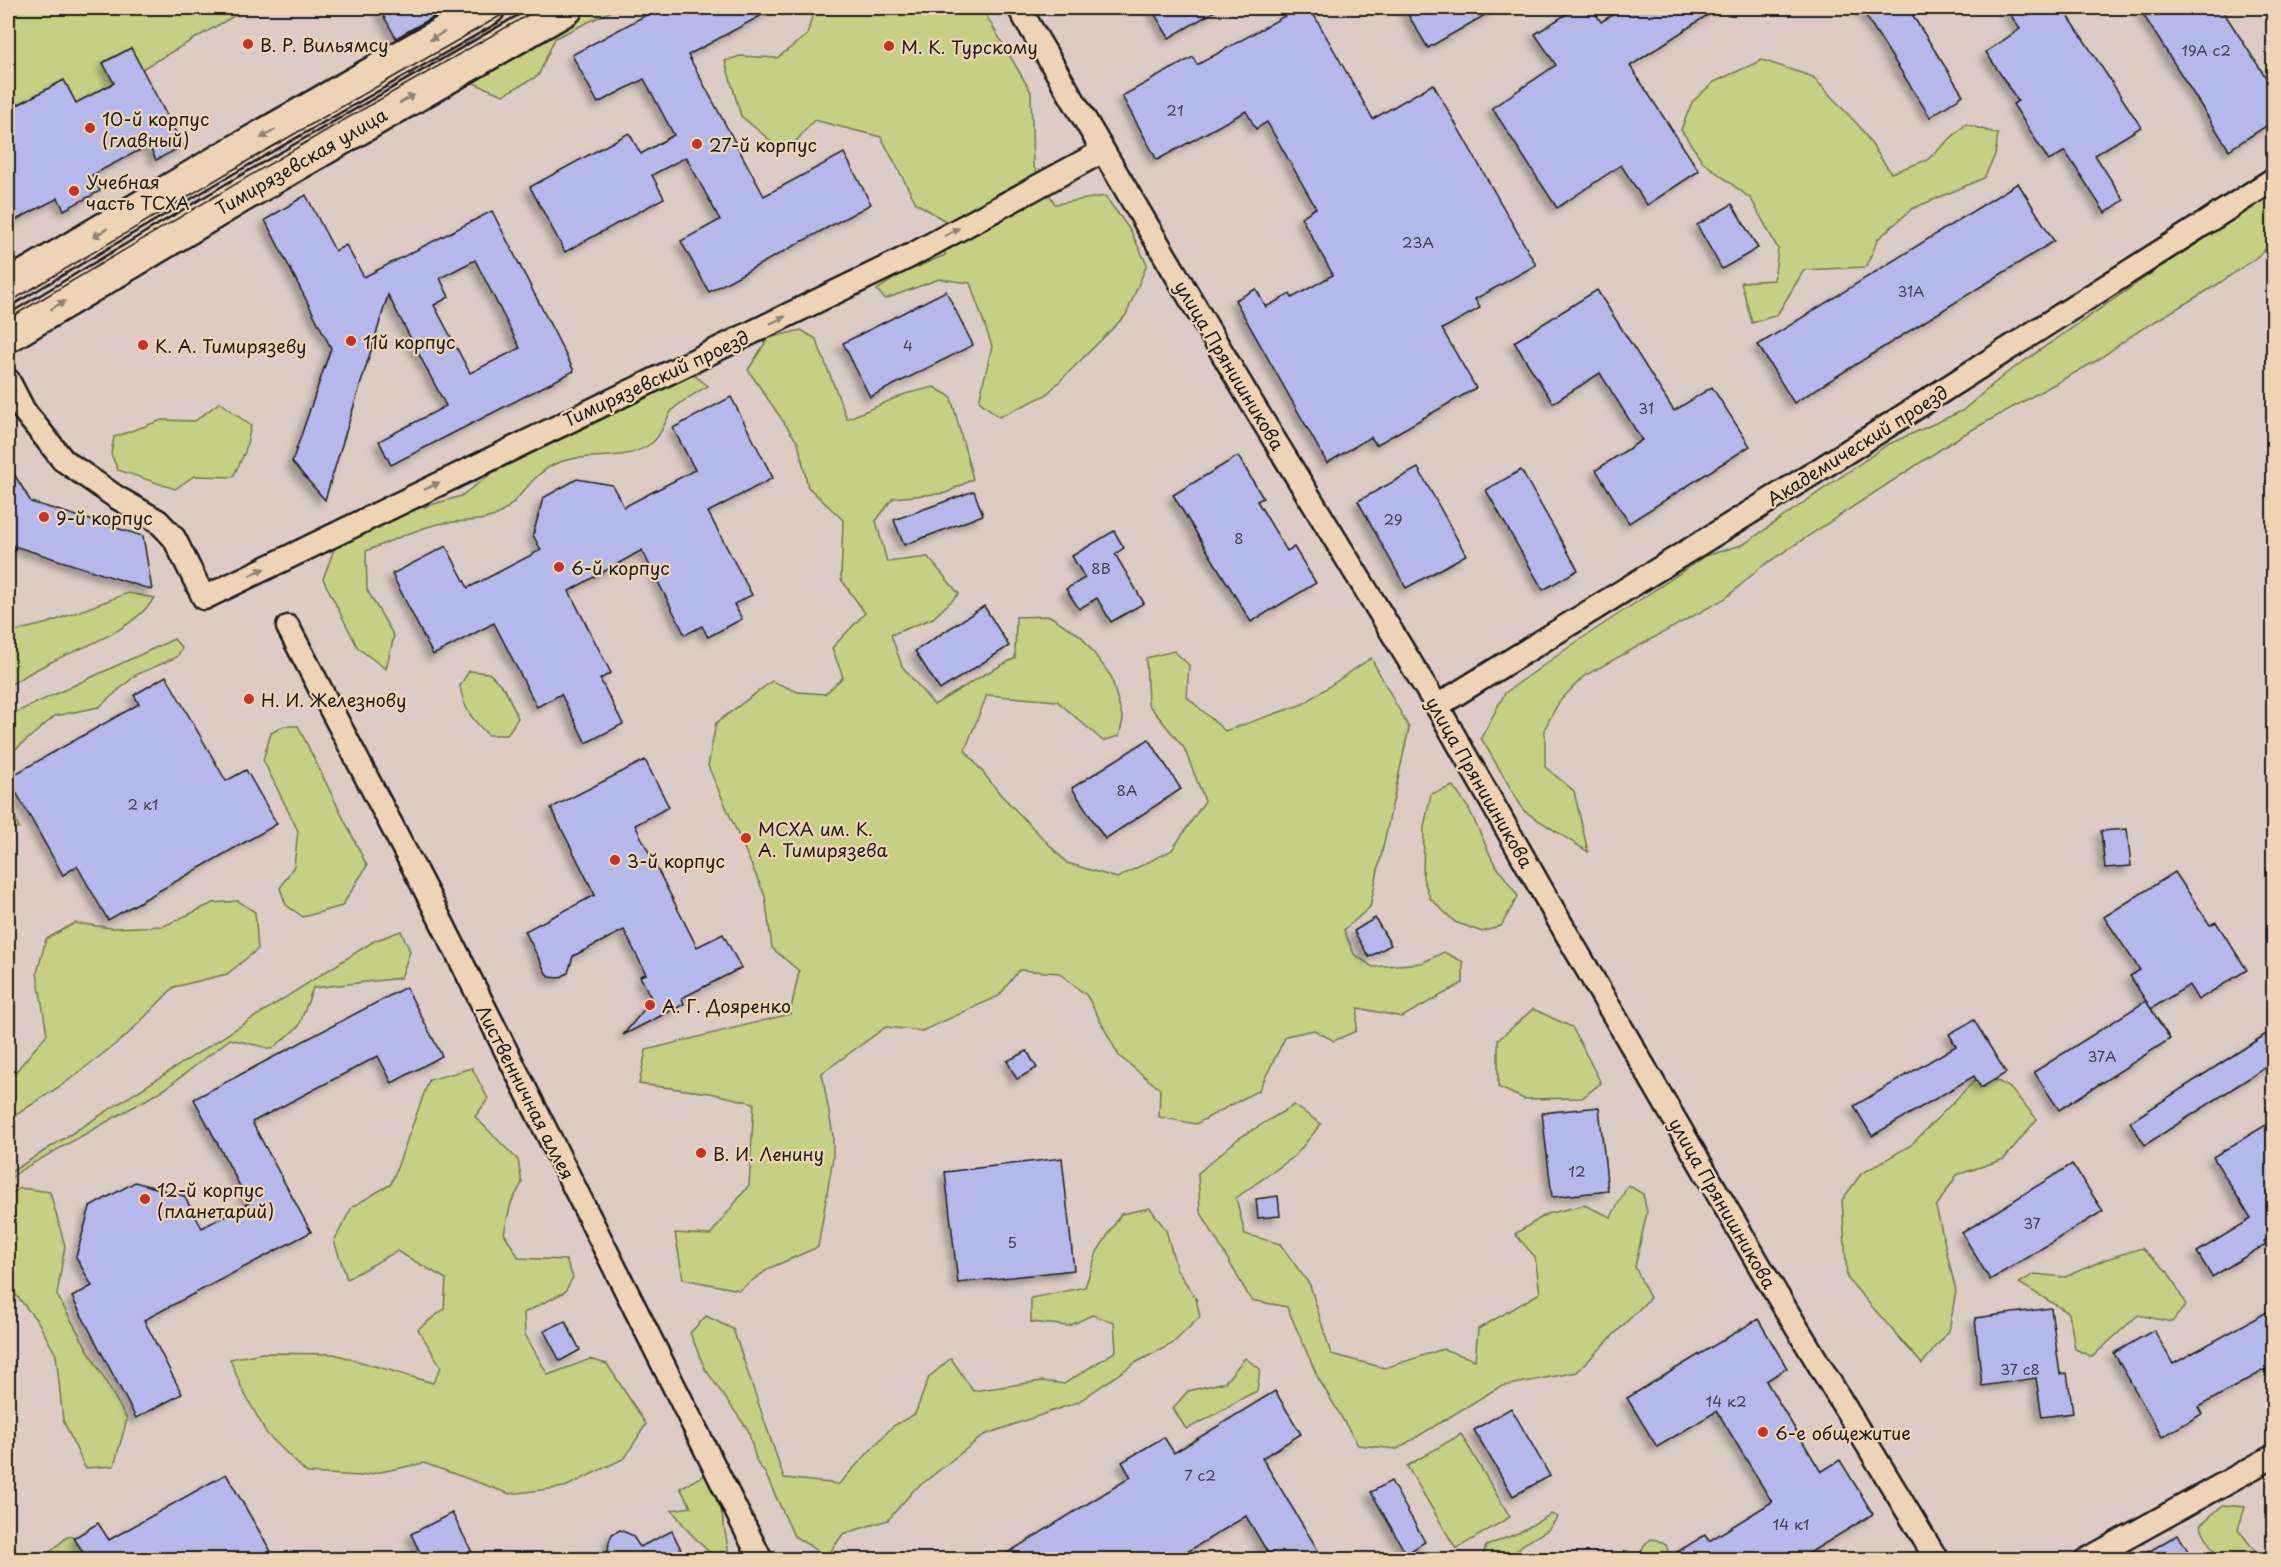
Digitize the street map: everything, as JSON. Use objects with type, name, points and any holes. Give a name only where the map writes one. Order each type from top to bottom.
[{"type":"main road","points":[[8,287],[222,160],[488,8]]},
{"type":"main road","name":"Тимирязевская улица","points":[[8,335],[262,183],[566,8]]},
{"type":"street","name":"улица Прянишникова","points":[[1019,8],[1250,400],[1437,706],[1557,918],[1768,1280],[1936,1560]]},
{"type":"street","name":"Тимирязевский проезд","points":[[8,380],[24,411],[63,460],[116,497],[158,521],[174,538],[204,598],[910,256],[1103,151]]},
{"type":"street","name":"Академический проезд","points":[[1437,706],[1817,471],[2274,179]]},
{"type":"street","name":"Лиственничная аллея","points":[[288,627],[429,897],[761,1560]]},
{"type":"street","points":[[2086,1560],[2274,1456]]},
{"type":"green space","points":[[8,8],[248,8],[142,69],[131,48],[103,62],[114,83],[76,103],[64,80],[8,110]]},
{"type":"green space","points":[[567,8],[618,8],[555,38],[538,76],[503,95],[462,80]]},
{"type":"green space","points":[[820,8],[983,8],[1031,92],[1033,165],[1055,204],[1105,196],[1130,230],[1147,264],[1126,315],[1046,395],[999,417],[979,401],[992,346],[970,283],[939,279],[885,299],[877,290],[901,274],[945,255],[947,222],[916,203],[881,137],[814,120],[791,147],[778,147],[741,116],[725,61],[740,56],[777,58],[807,35],[813,13]]},
{"type":"green space","points":[[1762,60],[1813,77],[1860,127],[1891,173],[1927,160],[1966,124],[1998,134],[1995,155],[1984,178],[1912,209],[1878,239],[1866,267],[1804,270],[1777,315],[1752,323],[1741,282],[1774,280],[1778,249],[1751,199],[1703,162],[1681,130],[1692,102],[1714,82]]},
{"type":"green space","points":[[2273,188],[2273,242],[2257,257],[2215,286],[2137,332],[2096,361],[1961,436],[1761,567],[1726,598],[1584,676],[1559,702],[1545,728],[1545,767],[1574,791],[1588,852],[1524,811],[1481,738],[1505,693],[1569,647],[1706,556],[1744,544],[1887,445],[1962,411],[2004,375],[2200,242]]},
{"type":"green space","points":[[801,330],[816,339],[847,419],[905,394],[934,387],[951,397],[973,479],[946,493],[893,498],[876,521],[887,562],[928,557],[959,594],[933,618],[891,635],[902,666],[934,705],[1015,658],[1016,617],[1050,616],[1081,636],[1111,676],[1123,720],[1119,736],[1103,741],[1057,701],[987,695],[965,750],[1001,795],[1067,863],[1117,878],[1172,850],[1205,801],[1184,748],[1148,704],[1146,658],[1174,651],[1189,665],[1187,697],[1225,731],[1303,704],[1371,658],[1409,728],[1370,907],[1344,930],[1354,954],[1373,967],[1422,963],[1444,952],[1463,962],[1463,983],[1402,1017],[1358,1008],[1356,1031],[1334,1041],[1314,1030],[1286,1036],[1259,1090],[1196,1124],[1159,1117],[1160,1089],[1119,1056],[1087,996],[1059,973],[1019,970],[999,996],[922,1031],[886,1027],[822,1073],[833,1135],[833,1158],[818,1247],[770,1268],[739,1290],[683,1279],[675,1233],[710,1235],[749,1185],[754,1103],[710,1093],[639,1084],[646,1050],[790,1014],[799,971],[772,948],[765,896],[708,766],[716,723],[772,681],[798,692],[825,694],[843,677],[832,648],[865,613],[841,579],[843,520],[808,487],[798,443],[748,370],[768,338]]},
{"type":"green space","points":[[694,375],[708,386],[674,409],[655,440],[640,450],[616,456],[579,458],[555,464],[538,475],[512,504],[497,515],[490,518],[430,526],[366,551],[367,590],[394,636],[386,669],[358,648],[323,579],[334,549],[383,519],[461,496],[514,457],[555,435],[599,421],[636,396]]},
{"type":"green space","points":[[220,402],[251,426],[245,452],[233,477],[194,476],[175,489],[118,470],[111,454],[114,437],[162,420],[195,421]]},
{"type":"green space","points":[[128,593],[155,598],[133,620],[120,629],[49,663],[8,686],[8,633],[48,623]]},
{"type":"green space","points":[[174,639],[182,648],[177,657],[136,675],[99,707],[55,716],[10,754],[8,760],[8,716]]},
{"type":"green space","points":[[469,671],[489,673],[505,689],[518,718],[507,735],[488,735],[469,713],[460,686]]},
{"type":"green space","points":[[284,726],[298,726],[367,866],[342,906],[303,917],[286,905],[280,888],[294,866],[298,831],[263,760],[271,733]]},
{"type":"green space","points":[[1453,786],[1469,809],[1493,861],[1518,896],[1501,926],[1482,932],[1455,922],[1430,898],[1423,878],[1424,827],[1431,794]]},
{"type":"green space","points":[[8,798],[19,828],[8,828]]},
{"type":"green space","points":[[238,901],[255,912],[258,949],[227,974],[174,987],[126,1036],[65,1083],[8,1120],[8,1081],[47,1034],[37,973],[46,939],[75,923],[112,928],[164,926],[213,903]]},
{"type":"green space","points":[[401,931],[410,951],[401,978],[313,988],[299,1026],[272,1049],[230,1039],[165,1089],[21,1170],[8,1181],[8,1174],[374,941]]},
{"type":"green space","points":[[1533,1009],[1572,1027],[1601,1083],[1582,1098],[1524,1099],[1498,1087],[1498,1040]]},
{"type":"green space","points":[[472,1068],[488,1099],[475,1117],[518,1160],[522,1183],[511,1203],[504,1233],[519,1258],[566,1260],[573,1277],[565,1292],[524,1313],[525,1334],[548,1375],[590,1359],[607,1364],[646,1424],[625,1458],[565,1487],[510,1494],[424,1463],[361,1476],[307,1473],[267,1434],[242,1389],[230,1359],[262,1353],[334,1354],[433,1383],[441,1367],[418,1329],[444,1309],[446,1279],[397,1251],[347,1279],[334,1241],[352,1207],[391,1184],[429,1080]]},
{"type":"green space","points":[[1982,1073],[2009,1087],[2037,1119],[2004,1159],[1957,1175],[1936,1207],[1956,1291],[1949,1331],[1922,1364],[1847,1278],[1842,1200],[1861,1174],[1911,1145]]},
{"type":"green space","points":[[1294,1105],[1321,1124],[1295,1156],[1236,1198],[1245,1234],[1280,1244],[1310,1285],[1331,1354],[1385,1368],[1443,1349],[1475,1360],[1478,1329],[1540,1293],[1535,1257],[1515,1234],[1547,1214],[1584,1205],[1611,1217],[1628,1185],[1643,1194],[1647,1212],[1635,1267],[1650,1298],[1577,1372],[1499,1387],[1397,1449],[1358,1445],[1318,1378],[1287,1307],[1251,1300],[1200,1211],[1198,1173],[1239,1138]]},
{"type":"green space","points":[[20,1188],[50,1192],[65,1246],[57,1295],[127,1419],[114,1466],[85,1468],[63,1420],[56,1355],[38,1322],[8,1285],[8,1197]]},
{"type":"green space","points":[[1150,1208],[1166,1230],[1177,1270],[1196,1298],[1200,1317],[1172,1344],[1135,1363],[1078,1402],[984,1435],[913,1491],[888,1520],[843,1534],[827,1557],[794,1536],[765,1473],[757,1463],[748,1430],[705,1369],[690,1333],[706,1316],[733,1329],[784,1478],[839,1484],[893,1426],[915,1414],[929,1377],[951,1358],[973,1391],[1042,1381],[1064,1384],[1116,1351],[1114,1322],[1092,1315],[1069,1326],[1031,1322],[1031,1298],[1085,1287],[1097,1252],[1121,1214]]},
{"type":"green space","points":[[2142,1248],[2168,1272],[2186,1305],[2172,1322],[2138,1315],[2092,1357],[2075,1349],[2069,1313],[2019,1283],[2034,1274],[2065,1277],[2106,1259]]},
{"type":"green space","points":[[1245,1358],[1260,1369],[1257,1391],[1186,1429],[1173,1408],[1188,1391],[1225,1382]]},
{"type":"green space","points":[[1461,1434],[1510,1517],[1456,1549],[1407,1466]]},
{"type":"green space","points":[[706,1474],[721,1509],[730,1559],[716,1559],[689,1532],[672,1510],[691,1507],[680,1488]]},
{"type":"green space","points":[[2223,1505],[2245,1507],[2238,1529],[2261,1559],[2220,1559],[2211,1547],[2200,1525]]},
{"type":"green space","points":[[1551,1514],[1558,1517],[1548,1530],[1522,1545],[1509,1559],[1478,1559],[1482,1557],[1486,1546],[1518,1533]]},
{"type":"green space","points":[[96,1534],[109,1560],[41,1560],[67,1537]]},
{"type":"green space","points":[[1651,1539],[1666,1545],[1671,1560],[1638,1560],[1644,1545]]},
{"type":"building","points":[[379,8],[449,8],[396,38]]},
{"type":"building","name":"27-й корпус","points":[[659,8],[775,8],[688,55],[764,196],[844,153],[871,204],[709,292],[681,241],[720,220],[686,157],[652,175],[664,198],[565,252],[530,187],[629,133],[641,154],[674,135],[644,79],[598,103],[572,55]]},
{"type":"building","points":[[1151,8],[1220,8],[1169,38]]},
{"type":"building","points":[[1299,8],[1310,8],[1373,119],[1433,84],[1536,265],[1475,299],[1480,308],[1442,329],[1476,388],[1376,445],[1371,437],[1327,463],[1235,300],[1256,289],[1266,307],[1290,294],[1292,298],[1333,275],[1301,217],[1316,208],[1267,122],[1256,129],[1246,111],[1157,160],[1122,96],[1193,57],[1197,65]]},
{"type":"building","points":[[1404,8],[1497,8],[1428,48]]},
{"type":"building","points":[[1576,8],[1592,8],[1601,22],[1624,8],[1718,8],[1630,66],[1699,171],[1647,205],[1621,165],[1557,208],[1492,108],[1556,65],[1535,34]]},
{"type":"building","points":[[1861,8],[1908,8],[1963,95],[1930,117]]},
{"type":"building","points":[[2006,8],[2063,8],[2141,127],[2095,155],[2124,200],[2105,213],[2065,151],[2049,161],[2013,104],[2018,101],[1986,52],[2020,29]]},
{"type":"building","points":[[2139,8],[2221,8],[2274,90],[2274,121],[2229,150]]},
{"type":"building","name":"10-й корпус (главный)","points":[[131,48],[183,146],[156,160],[149,145],[92,175],[100,191],[64,210],[58,198],[8,224],[8,110],[64,80],[76,103],[114,83],[103,63]]},
{"type":"building","points":[[2018,183],[2054,241],[1794,403],[1758,345]]},
{"type":"building","points":[[306,195],[335,251],[346,245],[364,277],[492,211],[574,371],[391,465],[379,441],[446,406],[388,295],[325,500],[292,462],[331,348],[265,220]],"holes":[[[475,260],[520,348],[470,373],[434,305],[449,297],[440,278]]]},
{"type":"building","points":[[1732,204],[1758,248],[1722,269],[1697,225]]},
{"type":"building","points":[[1597,290],[1674,411],[1712,387],[1750,446],[1629,523],[1596,470],[1642,440],[1600,373],[1553,403],[1514,342]]},
{"type":"building","points":[[946,291],[973,345],[870,397],[843,343]]},
{"type":"building","name":"6-й корпус","points":[[731,397],[773,478],[708,512],[752,595],[734,604],[742,619],[708,637],[702,626],[685,635],[642,550],[569,591],[611,673],[600,679],[623,724],[586,743],[561,694],[537,707],[494,623],[433,655],[392,574],[446,546],[468,588],[541,550],[533,535],[543,498],[577,479],[612,485],[624,507],[695,470],[673,428]]},
{"type":"building","points":[[1238,456],[1263,498],[1257,501],[1287,551],[1294,547],[1316,583],[1251,622],[1173,495]]},
{"type":"building","name":"9-й корпус","points":[[8,464],[31,502],[143,536],[152,590],[8,544]]},
{"type":"building","points":[[1418,468],[1466,555],[1406,588],[1358,501]]},
{"type":"building","points":[[1521,470],[1578,570],[1543,590],[1486,490]]},
{"type":"building","points":[[974,491],[983,515],[904,545],[894,520]]},
{"type":"building","points":[[1114,531],[1124,548],[1115,554],[1144,603],[1111,622],[1097,598],[1079,609],[1066,589],[1085,578],[1072,556]]},
{"type":"building","points":[[984,606],[1009,646],[940,690],[915,651]]},
{"type":"building","points":[[166,676],[226,781],[246,770],[277,824],[108,920],[77,866],[63,875],[8,778],[139,704],[134,695]]},
{"type":"building","points":[[1149,739],[1181,789],[1105,839],[1072,788]]},
{"type":"building","name":"3-й корпус","points":[[645,760],[669,807],[635,825],[697,947],[723,934],[741,968],[682,998],[684,1004],[623,1035],[652,1000],[640,976],[646,974],[624,930],[573,956],[568,973],[559,978],[550,977],[546,973],[525,931],[595,895],[551,808]]},
{"type":"building","points":[[2127,829],[2131,866],[2105,868],[2101,831]]},
{"type":"building","points":[[2175,872],[2210,925],[2216,922],[2247,970],[2198,1000],[2189,985],[2151,1009],[2130,976],[2140,970],[2104,917]]},
{"type":"building","points":[[1375,918],[1391,945],[1369,957],[1354,931]]},
{"type":"building","name":"12-й корпус (планетарий)","points":[[406,987],[442,1056],[392,1083],[378,1056],[252,1122],[311,1232],[144,1320],[182,1394],[136,1418],[72,1297],[92,1286],[76,1257],[90,1207],[135,1182],[184,1196],[202,1228],[249,1203],[194,1099]]},
{"type":"building","points":[[2146,1001],[2170,1039],[2059,1110],[2034,1072]]},
{"type":"building","points":[[1974,1020],[2006,1073],[1981,1088],[1974,1076],[1872,1136],[1854,1106],[1956,1046],[1949,1034]]},
{"type":"building","points":[[2274,1029],[2274,1062],[2145,1145],[2130,1122]]},
{"type":"building","points":[[1027,1051],[1037,1068],[1017,1079],[1007,1061]]},
{"type":"building","points":[[1599,1107],[1608,1191],[1552,1197],[1542,1113]]},
{"type":"building","points":[[2274,1120],[2274,1235],[2264,1241],[2266,1244],[2212,1277],[2197,1252],[2251,1219],[2213,1157]]},
{"type":"building","points":[[1062,1158],[1074,1270],[958,1283],[945,1172]]},
{"type":"building","points":[[2072,1164],[2103,1211],[1990,1280],[1962,1233]]},
{"type":"building","points":[[1278,1196],[1280,1216],[1258,1218],[1256,1199]]},
{"type":"building","points":[[2051,1308],[2060,1374],[2067,1373],[2073,1413],[2042,1417],[2036,1378],[1982,1386],[1975,1318]]},
{"type":"building","points":[[2274,1308],[2274,1365],[2198,1407],[2202,1414],[2162,1437],[2114,1353],[2154,1330],[2173,1364]]},
{"type":"building","points":[[1758,1319],[1787,1368],[1766,1381],[1821,1472],[1840,1460],[1873,1514],[1798,1560],[1664,1560],[1705,1535],[1709,1541],[1772,1502],[1717,1411],[1657,1447],[1627,1398]]},
{"type":"building","points":[[565,1321],[580,1350],[560,1361],[544,1331]]},
{"type":"building","points":[[1275,1391],[1301,1434],[1262,1458],[1324,1560],[1272,1560],[1246,1516],[1174,1560],[996,1560],[1131,1477],[1122,1462],[1164,1437],[1174,1453]]},
{"type":"building","points":[[1511,1408],[1550,1476],[1513,1496],[1474,1430]]},
{"type":"building","points":[[226,1474],[276,1560],[74,1560],[84,1554],[74,1538],[98,1523],[109,1540]]},
{"type":"building","points":[[1391,1481],[1425,1542],[1406,1554],[1371,1492]]},
{"type":"building","points":[[452,1513],[476,1560],[424,1560],[411,1534]]},
{"type":"building","points":[[620,1530],[632,1535],[640,1547],[672,1531],[686,1560],[607,1560],[612,1534]]},
{"type":"building","points":[[2178,1534],[2193,1560],[2135,1560]]},
{"type":"tram line","points":[[8,303],[256,156],[514,8]]},
{"type":"tram line","points":[[8,319],[337,124],[540,8]]},
{"type":"place","name":"В. Р. Вильямсу","points":[[248,44]]},
{"type":"place","name":"М. К. Турскому","points":[[889,46]]},
{"type":"place","name":"10-й корпус (главный)","points":[[90,128]]},
{"type":"place","name":"27-й корпус","points":[[697,144]]},
{"type":"place","name":"Учебная часть ТСХА","points":[[74,191]]},
{"type":"place","name":"11й корпус","points":[[351,341]]},
{"type":"place","name":"К. А. Тимирязеву","points":[[143,345]]},
{"type":"place","name":"9-й корпус","points":[[44,517]]},
{"type":"place","name":"6-й корпус","points":[[559,567]]},
{"type":"place","name":"Н. И. Железнову","points":[[249,699]]},
{"type":"place","name":"МСХА им. К. А. Тимирязева","points":[[746,838]]},
{"type":"place","name":"3-й корпус","points":[[615,860]]},
{"type":"place","name":"А. Г. Дояренко","points":[[650,1005]]},
{"type":"place","name":"В. И. Ленину","points":[[701,1153]]},
{"type":"place","name":"12-й корпус (планетарий)","points":[[145,1199]]},
{"type":"place","name":"6-е общежитие","points":[[1763,1432]]}]
